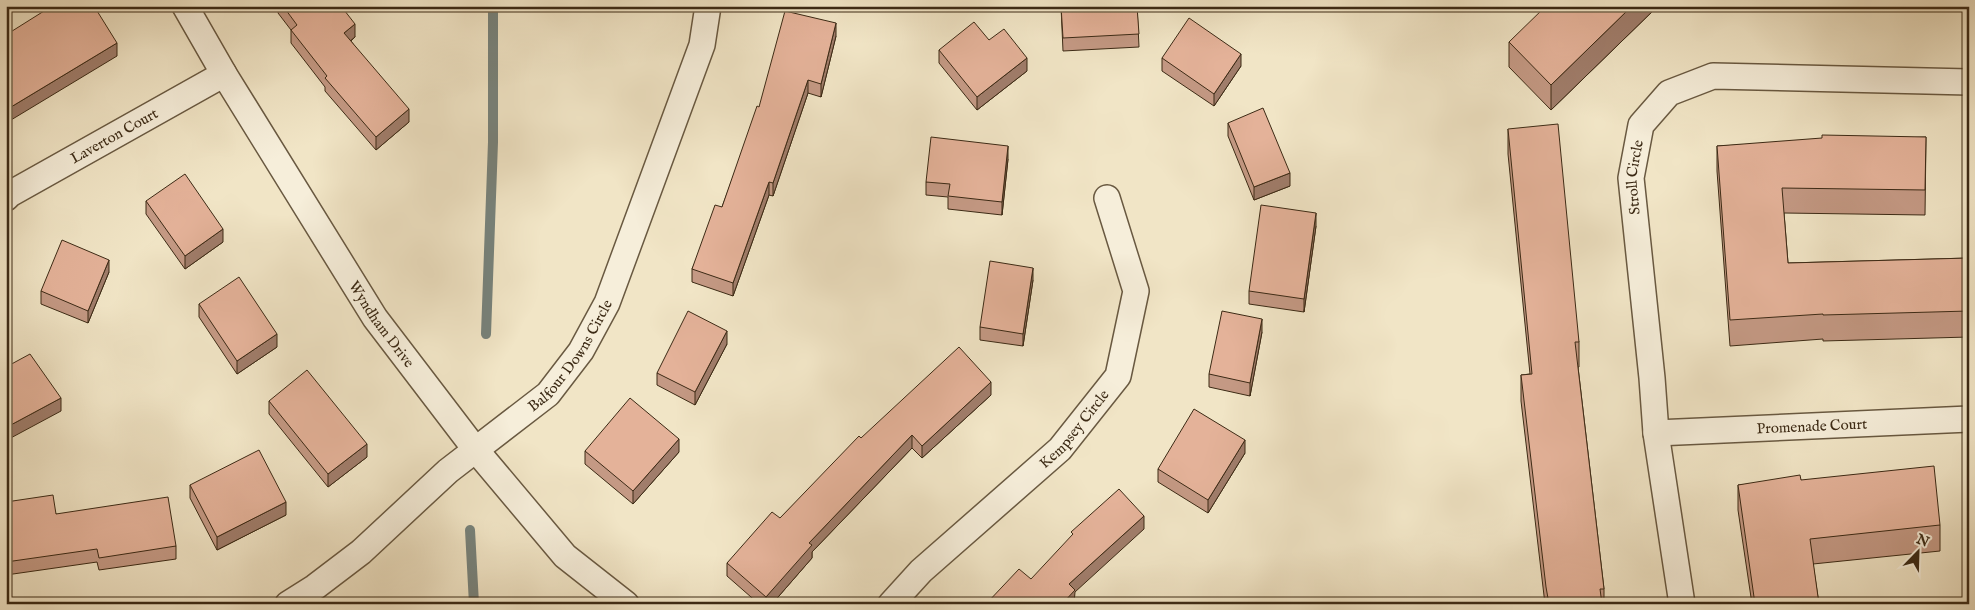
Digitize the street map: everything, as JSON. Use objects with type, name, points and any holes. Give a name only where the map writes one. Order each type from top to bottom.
[{"type":"street","name":"Wyndham Drive","points":[[186,6],[224,74],[375,318],[475,449],[565,556],[626,604]]},
{"type":"street","name":"Balfour Downs Circle","points":[[288,604],[315,587],[360,552],[475,449],[548,394],[582,351],[607,303],[702,44],[708,6]]},
{"type":"street","name":"Laverton Court","points":[[6,198],[224,74]]},
{"type":"street","name":"Stroll Circle","points":[[1682,604],[1656,434],[1631,178],[1641,125],[1669,93],[1713,76],[1969,82]]},
{"type":"street","name":"Kempsey Circle","points":[[891,604],[921,571],[1060,448],[1118,376],[1136,291],[1107,198]]},
{"type":"street","name":"Promenade Court","points":[[1656,434],[1969,419]]},
{"type":"building","points":[[52,6],[94,6],[117,43],[6,110],[6,29],[9,33]]},
{"type":"building","points":[[283,6],[341,6],[355,24],[344,33],[409,109],[376,137],[325,78],[327,76],[291,30],[297,25]]},
{"type":"building","points":[[1061,6],[1137,6],[1139,34],[1063,38]]},
{"type":"building","points":[[1546,6],[1632,6],[1551,85],[1509,42]]},
{"type":"building","points":[[785,11],[836,23],[821,84],[808,80],[773,183],[769,182],[733,283],[692,269],[715,205],[722,207],[757,106],[759,107]]},
{"type":"building","points":[[1189,18],[1241,54],[1214,94],[1162,58]]},
{"type":"building","points":[[974,22],[989,40],[1004,29],[1027,58],[977,97],[939,50]]},
{"type":"building","points":[[1263,108],[1290,173],[1254,187],[1228,123]]},
{"type":"building","points":[[1558,124],[1579,342],[1575,342],[1604,589],[1600,589],[1602,604],[1549,604],[1521,375],[1532,374],[1508,129]]},
{"type":"building","points":[[1822,135],[1926,137],[1925,190],[1782,188],[1788,263],[1969,258],[1969,311],[1823,314],[1730,320],[1717,146],[1822,138]]},
{"type":"building","points":[[931,137],[1008,146],[1002,202],[948,196],[950,184],[926,182]]},
{"type":"building","points":[[185,174],[223,229],[185,256],[146,201]]},
{"type":"building","points":[[1261,205],[1316,213],[1304,299],[1249,291]]},
{"type":"building","points":[[62,240],[109,260],[88,311],[41,291]]},
{"type":"building","points":[[990,261],[1033,268],[1023,334],[980,327]]},
{"type":"building","points":[[239,277],[277,334],[237,361],[199,304]]},
{"type":"building","points":[[688,311],[727,331],[695,392],[657,373]]},
{"type":"building","points":[[1222,311],[1262,319],[1250,383],[1209,374]]},
{"type":"building","points":[[959,347],[991,382],[922,446],[912,435],[809,543],[812,545],[766,597],[727,563],[772,512],[780,518],[859,436],[861,438]]},
{"type":"building","points":[[30,354],[61,398],[7,427],[6,367]]},
{"type":"building","points":[[307,370],[367,444],[328,474],[269,401]]},
{"type":"building","points":[[630,398],[679,439],[633,491],[585,451]]},
{"type":"building","points":[[1194,409],[1245,440],[1208,500],[1158,469]]},
{"type":"building","points":[[259,450],[286,502],[217,537],[190,485]]},
{"type":"building","points":[[1934,466],[1940,525],[1810,539],[1819,604],[1755,604],[1738,485],[1800,475],[1801,480]]},
{"type":"building","points":[[1119,489],[1144,516],[1069,584],[1075,590],[1062,604],[986,604],[1019,569],[1031,579],[1073,534],[1071,532]]},
{"type":"building","points":[[53,495],[56,514],[168,497],[176,546],[99,558],[97,549],[6,562],[6,502]]},
{"type":"waterway","points":[[486,334],[493,142],[493,6]]},
{"type":"waterway","points":[[470,530],[474,604]]}]
